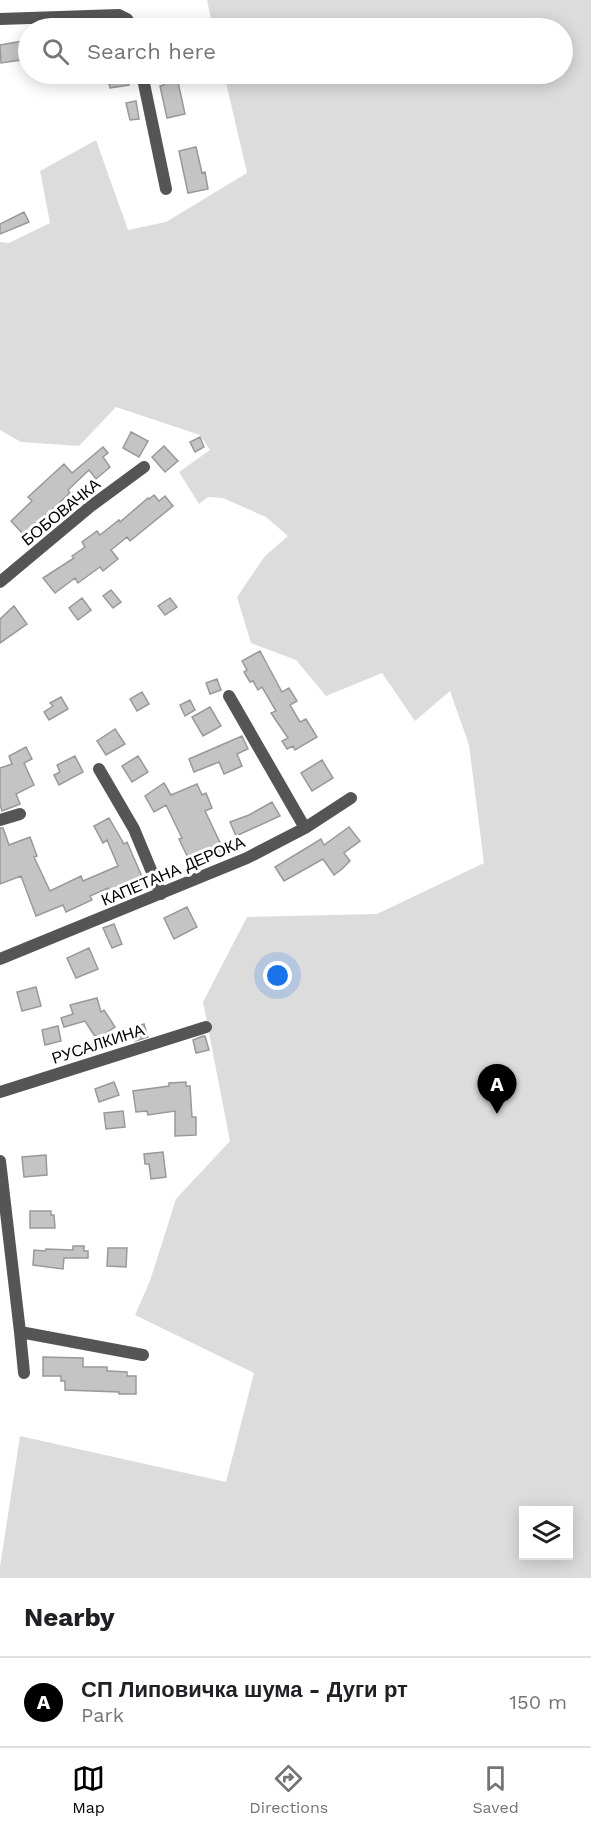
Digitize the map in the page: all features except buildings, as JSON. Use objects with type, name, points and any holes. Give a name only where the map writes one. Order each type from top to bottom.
[{"type":"street","points":[[30,18],[119,15],[123,18]]},
{"type":"street","points":[[0,19],[18,18]]},
{"type":"street","points":[[144,84],[166,189]]},
{"type":"street","name":"БОБОВАЧКА","points":[[0,582],[91,506],[144,467]]},
{"type":"street","points":[[229,696],[305,828]]},
{"type":"street","points":[[99,769],[134,829],[161,894]]},
{"type":"street","name":"КАПЕТАНА ДЕРОКА","points":[[0,959],[247,858],[305,828],[351,798]]},
{"type":"street","points":[[0,820],[20,814]]},
{"type":"street","name":"РУСАЛКИНА","points":[[0,1092],[206,1027]]},
{"type":"street","points":[[0,1161],[24,1373]]},
{"type":"street","points":[[20,1332],[143,1355]]},
{"type":"shaded area","points":[[207,0],[591,0],[591,1578],[0,1578],[20,1436],[226,1482],[254,1373],[135,1315],[150,1281],[176,1199],[230,1141],[203,1002],[247,917],[377,914],[484,863],[469,745],[450,691],[415,721],[382,673],[326,696],[296,660],[251,643],[237,597],[265,556],[288,536],[266,517],[223,498],[208,497],[199,504],[179,472],[210,450],[200,435],[116,407],[79,446],[21,442],[0,430],[0,242],[9,243],[50,223],[40,171],[96,140],[128,230],[166,222],[247,173],[226,84],[573,84],[573,18],[211,18]]},
{"type":"place","name":"СП Липовичка шума - Дуги рт","points":[[497,1114]]}]
